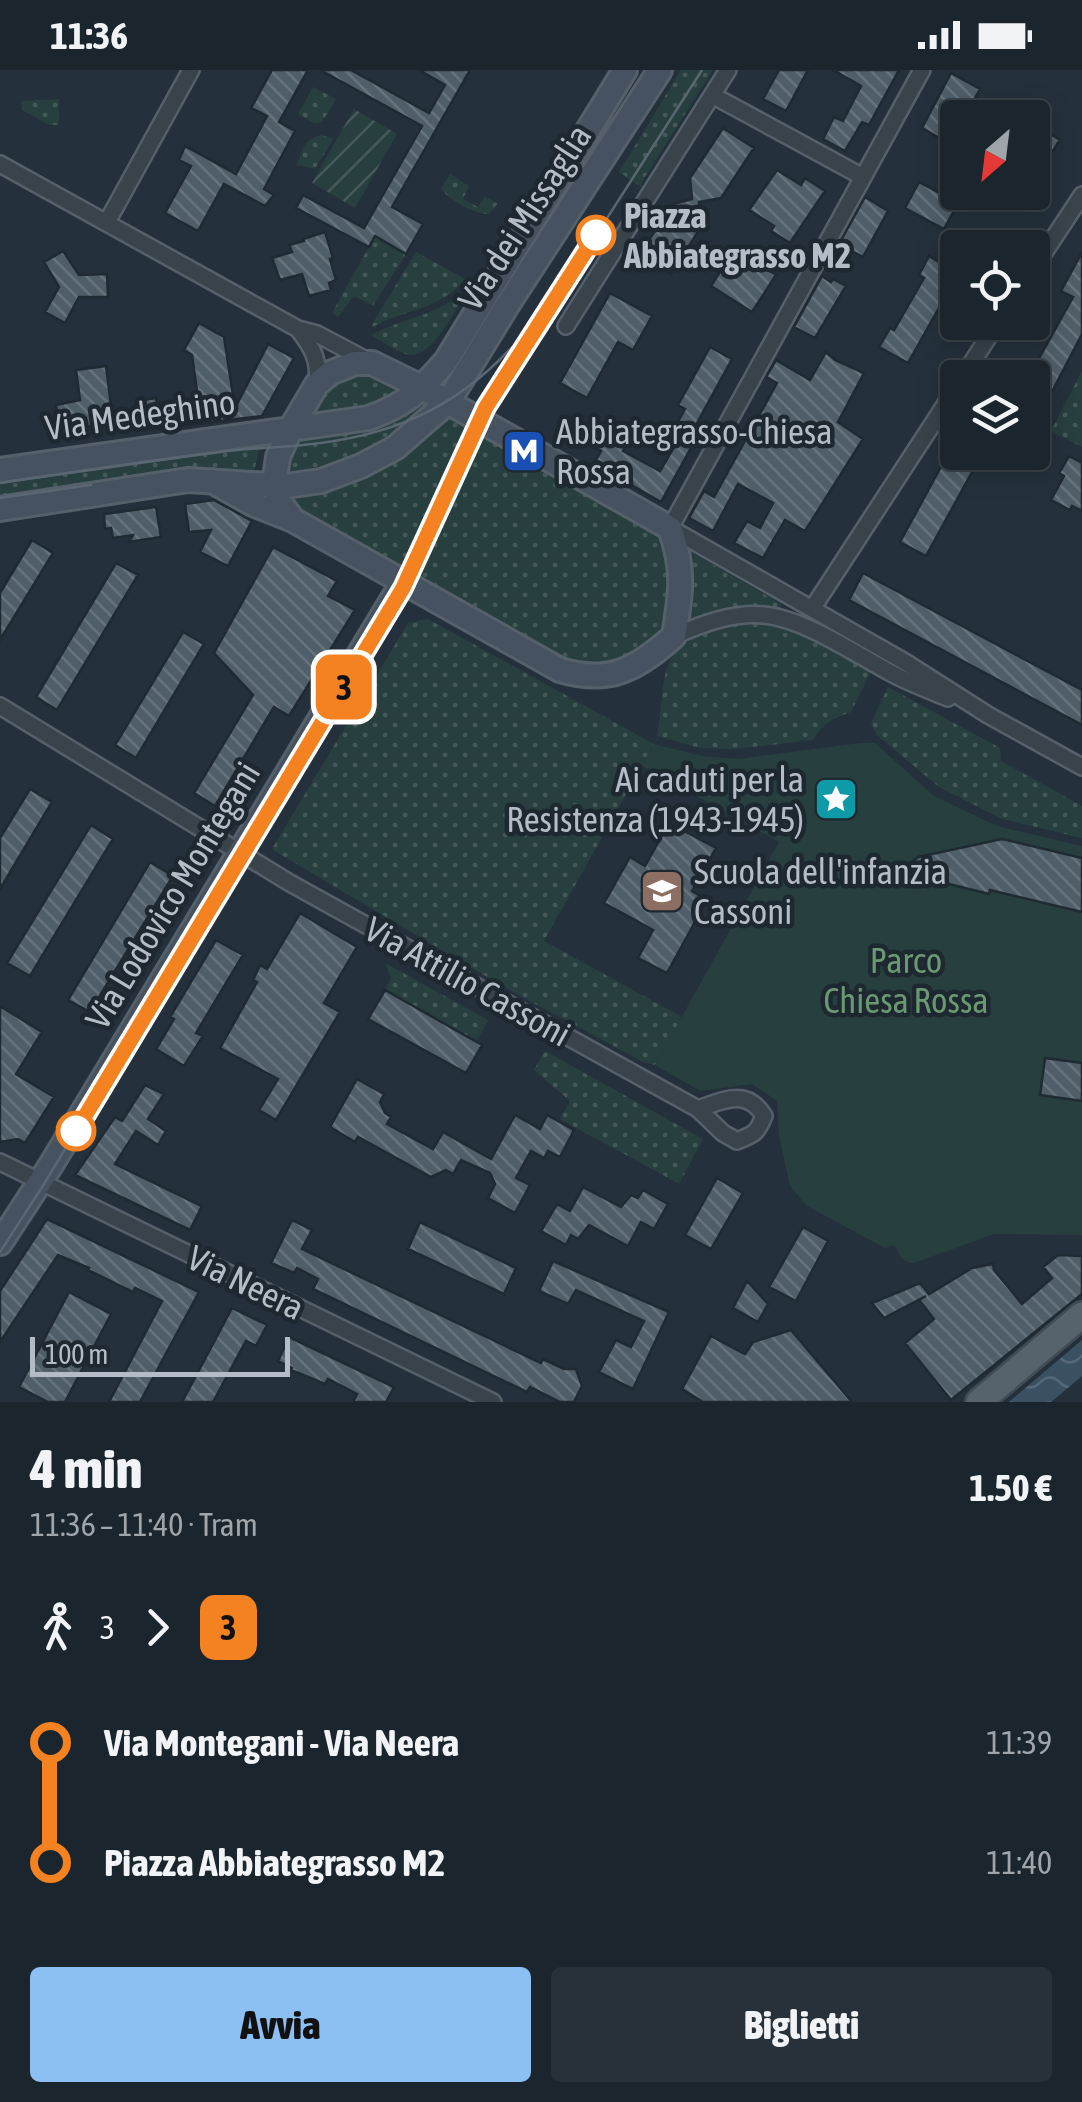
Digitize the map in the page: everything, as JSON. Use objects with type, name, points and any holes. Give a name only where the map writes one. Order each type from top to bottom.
[{"type":"main road","points":[[978,1402],[1082,1315]]},
{"type":"street","points":[[107,222],[191,70]]},
{"type":"street","name":"Via dei Missaglia","points":[[423,388],[446,361],[624,70]]},
{"type":"street","name":"Via dei Missaglia","points":[[274,484],[321,481],[360,466],[395,448],[448,402],[660,70]]},
{"type":"street","points":[[566,326],[728,70]]},
{"type":"street","points":[[674,636],[682,574],[670,528],[922,70]]},
{"type":"street","points":[[712,94],[863,177]]},
{"type":"street","points":[[0,164],[298,329],[316,334],[423,388],[1082,767]]},
{"type":"street","points":[[1050,243],[1082,195]]},
{"type":"street","points":[[298,329],[316,355],[316,384]]},
{"type":"street","points":[[293,520],[278,500],[274,484],[278,457],[290,428],[316,384],[342,367],[372,363]]},
{"type":"street","name":"Via Medeghino","points":[[0,470],[369,418],[398,407],[423,388]]},
{"type":"street","points":[[812,609],[940,413]]},
{"type":"street","name":"Via Medeghino","points":[[0,509],[188,480],[274,484]]},
{"type":"street","points":[[212,481],[252,504],[293,520],[560,670],[590,677],[629,670],[674,636],[708,621],[762,615],[802,626],[897,676],[988,715]]},
{"type":"street","name":"Via Lodovico Montegani","points":[[0,1243],[403,582]]},
{"type":"street","name":"Via Attilio Cassoni","points":[[0,706],[290,883],[698,1109]]},
{"type":"street","name":"Via Neera","points":[[0,1162],[493,1402]]},
{"type":"green space","points":[[681,70],[713,70],[641,187],[619,172]]},
{"type":"green space","points":[[313,87],[336,99],[322,122],[314,123],[298,114]]},
{"type":"green space","points":[[59,99],[59,125],[49,125],[22,110],[21,101]]},
{"type":"green space","points":[[354,109],[397,134],[355,208],[312,183]]},
{"type":"green space","points":[[321,135],[333,139],[315,169],[297,165],[307,142]]},
{"type":"green space","points":[[450,174],[469,186],[463,199],[478,207],[485,197],[498,203],[489,214],[457,203],[441,189]]},
{"type":"green space","points":[[375,236],[406,254],[373,306],[352,298],[338,317],[332,313]]},
{"type":"green space","points":[[416,252],[465,279],[433,303],[371,326]]},
{"type":"green space","points":[[464,295],[448,323],[424,350],[406,354],[371,335],[440,307]]},
{"type":"green space","points":[[1082,371],[1082,447],[1051,431]]},
{"type":"green space","points":[[352,374],[377,374],[404,388],[379,406],[312,417],[310,413],[329,386]]},
{"type":"green space","points":[[426,400],[430,404],[390,441],[336,467],[291,475],[286,470],[296,439]]},
{"type":"green space","points":[[452,414],[532,458],[530,464],[628,519],[631,513],[656,533],[670,561],[672,594],[663,625],[644,649],[612,664],[576,666],[306,519],[286,495],[331,487],[373,472]]},
{"type":"green space","points":[[261,441],[253,476],[0,503],[0,479]]},
{"type":"green space","points":[[689,551],[781,604],[781,609],[732,608],[686,620]]},
{"type":"green space","points":[[428,619],[654,744],[544,941],[682,1017],[655,1065],[504,987],[273,850],[408,623]]},
{"type":"green space","points":[[762,622],[789,627],[871,671],[851,712],[829,722],[813,740],[735,749],[700,748],[657,736],[666,671],[681,647],[705,633]]},
{"type":"green space","points":[[888,687],[1000,748],[1001,761],[1082,806],[1082,838],[1002,819],[939,787],[877,735],[871,723]]},
{"type":"green space","name":"Parco Chiesa Rossa","points":[[875,743],[934,796],[997,826],[1082,846],[1082,1235],[994,1234],[914,1263],[906,1261],[894,1245],[885,1248],[807,1206],[790,1186],[779,1136],[777,1101],[752,1084],[700,1091],[655,1065],[779,842],[642,766],[654,744],[702,756],[738,759]]},
{"type":"green space","points":[[385,963],[488,1020],[477,1041],[385,990],[391,978]]},
{"type":"green space","points":[[545,1051],[703,1139],[679,1184],[560,1119],[570,1101],[534,1070]]},
{"type":"water","points":[[1082,1340],[1082,1376],[1051,1402],[1009,1402]]},
{"type":"building","points":[[272,70],[308,70],[279,122],[295,131],[264,189],[274,195],[265,206],[224,184],[198,231],[165,213],[191,166],[179,160],[185,146],[236,174],[267,116],[251,108]]},
{"type":"building","points":[[320,70],[351,70],[429,113],[445,85],[419,70],[470,70],[392,207],[423,224],[406,254],[375,236],[369,247],[296,208],[303,195],[364,228],[422,126]]},
{"type":"building","points":[[779,70],[808,70],[786,111],[763,99]]},
{"type":"building","points":[[833,70],[899,70],[869,125],[862,122],[845,151],[823,139],[834,117],[843,121],[861,86]]},
{"type":"building","points":[[951,73],[980,89],[974,100],[940,100],[940,138],[922,128]]},
{"type":"building","points":[[723,128],[754,148],[721,198],[699,202],[703,224],[671,274],[640,253],[673,204],[692,199],[690,178]]},
{"type":"building","points":[[1050,134],[1060,140],[1050,155]]},
{"type":"building","points":[[777,170],[801,185],[805,178],[825,191],[790,243],[771,231],[774,226],[749,210]]},
{"type":"building","points":[[919,182],[940,193],[940,210],[954,210],[944,229],[905,208]]},
{"type":"building","points":[[865,197],[888,211],[863,257],[839,244]]},
{"type":"building","points":[[325,232],[336,280],[329,283],[331,290],[309,296],[302,274],[280,280],[272,258],[292,252],[289,245]]},
{"type":"building","points":[[735,248],[776,275],[752,312],[711,286]]},
{"type":"building","points":[[63,251],[79,275],[107,274],[108,297],[79,297],[65,323],[45,312],[59,287],[44,262]]},
{"type":"building","points":[[1082,252],[1082,334],[1050,396],[1050,360],[1038,360],[1073,297],[1061,291]]},
{"type":"building","points":[[929,256],[940,263],[940,306],[908,363],[879,347],[890,328],[894,330],[924,278],[919,275]]},
{"type":"building","points":[[822,276],[846,286],[815,338],[794,327]]},
{"type":"building","points":[[610,293],[652,316],[633,350],[618,342],[587,398],[560,383]]},
{"type":"building","points":[[199,323],[224,337],[235,408],[268,344],[294,358],[262,416],[136,431],[137,401],[198,398],[192,355],[184,350]]},
{"type":"building","points":[[710,347],[732,359],[696,425],[702,428],[661,502],[596,460],[601,451],[592,446],[598,433],[660,471],[678,440],[670,436],[685,409],[678,405]]},
{"type":"building","points":[[826,352],[864,373],[838,422],[863,439],[805,531],[785,520],[763,558],[734,543],[747,521],[760,528],[773,503],[738,484],[713,531],[689,518],[704,491],[714,497],[777,383],[766,377],[776,360],[810,380]]},
{"type":"building","points":[[106,366],[113,421],[60,435],[56,405],[80,400],[76,370]]},
{"type":"building","points":[[1069,456],[1082,463],[1082,511],[1072,506],[1070,510],[1051,500]]},
{"type":"building","points":[[940,469],[973,470],[926,556],[900,542]]},
{"type":"building","points":[[214,500],[252,521],[228,566],[200,552],[211,530],[189,532],[185,504]]},
{"type":"building","points":[[156,507],[161,537],[129,542],[133,535],[113,538],[111,528],[105,529],[104,514]]},
{"type":"building","points":[[32,540],[53,553],[0,640],[0,593]]},
{"type":"building","points":[[273,547],[337,581],[328,596],[355,610],[289,716],[274,707],[215,806],[194,793],[253,695],[214,653]]},
{"type":"building","points":[[116,563],[138,575],[57,710],[36,697]]},
{"type":"building","points":[[863,573],[1082,690],[1082,725],[849,600]]},
{"type":"building","points":[[183,632],[204,644],[136,758],[115,745]]},
{"type":"building","points":[[30,789],[52,802],[0,889],[0,838]]},
{"type":"building","points":[[669,823],[716,848],[692,891],[707,900],[667,973],[638,958],[653,930],[604,903],[630,857],[645,866]]},
{"type":"building","points":[[91,825],[113,839],[30,976],[7,963]]},
{"type":"building","points":[[1002,839],[1082,858],[1082,912],[909,874],[911,863],[918,857]]},
{"type":"building","points":[[150,862],[173,876],[90,1012],[68,1000]]},
{"type":"building","points":[[300,913],[357,947],[324,1003],[340,1012],[276,1120],[259,1110],[278,1079],[220,1048],[257,982],[253,980],[260,965],[267,969]]},
{"type":"building","points":[[216,940],[243,955],[196,1033],[203,1036],[184,1066],[156,1049],[174,1019],[170,1017]]},
{"type":"building","points":[[385,990],[482,1045],[466,1073],[368,1019]]},
{"type":"building","points":[[0,1006],[42,1032],[16,1074],[54,1097],[25,1143],[18,1139],[0,1142]]},
{"type":"building","points":[[1045,1058],[1082,1063],[1082,1101],[1040,1095]]},
{"type":"building","points":[[357,1079],[384,1094],[380,1102],[391,1117],[387,1124],[433,1149],[443,1132],[491,1159],[515,1115],[540,1129],[547,1115],[574,1130],[560,1157],[548,1151],[544,1158],[531,1151],[516,1178],[530,1185],[515,1213],[488,1198],[495,1184],[490,1173],[461,1160],[453,1174],[446,1170],[431,1177],[358,1137],[355,1142],[330,1127]]},
{"type":"building","points":[[145,1085],[164,1094],[148,1119],[166,1131],[158,1145],[136,1131],[115,1164],[202,1206],[190,1230],[75,1175],[115,1117],[122,1121]]},
{"type":"building","points":[[717,1178],[743,1193],[711,1249],[685,1235]]},
{"type":"building","points":[[583,1187],[621,1207],[631,1195],[638,1198],[643,1190],[668,1204],[654,1229],[641,1222],[628,1246],[589,1225],[578,1239],[571,1235],[566,1245],[541,1231],[557,1204],[570,1211]]},
{"type":"building","points":[[47,1219],[199,1292],[140,1402],[109,1402],[162,1301],[135,1288],[133,1292],[89,1268],[58,1255],[0,1342],[0,1291]]},
{"type":"building","points":[[292,1220],[312,1230],[302,1249],[541,1363],[543,1359],[564,1369],[576,1369],[582,1386],[574,1402],[560,1402],[530,1387],[527,1392],[313,1289],[318,1279],[297,1268],[294,1273],[271,1263]]},
{"type":"building","points":[[420,1222],[516,1268],[504,1294],[408,1249]]},
{"type":"building","points":[[803,1227],[828,1241],[796,1301],[769,1287]]},
{"type":"building","points":[[1058,1255],[1082,1256],[1082,1294],[951,1400],[905,1343],[934,1319],[919,1300],[926,1296],[884,1318],[872,1303],[920,1283],[929,1294],[972,1268],[993,1264],[1022,1304],[1052,1278],[1043,1267]]},
{"type":"building","points":[[553,1261],[669,1312],[633,1389],[599,1372],[616,1340],[631,1347],[644,1321],[576,1290],[568,1304],[539,1291]]},
{"type":"building","points":[[747,1281],[768,1304],[758,1322],[733,1308]]},
{"type":"building","points":[[69,1292],[111,1314],[65,1402],[48,1402],[19,1387]]},
{"type":"building","points":[[232,1308],[267,1325],[256,1346],[246,1341],[213,1402],[182,1402]]},
{"type":"building","points":[[791,1330],[852,1402],[703,1402],[682,1389],[711,1336],[745,1354],[753,1342]]},
{"type":"building","points":[[289,1337],[394,1387],[386,1402],[353,1402],[357,1394],[328,1379],[325,1384],[291,1370],[278,1361]]},
{"type":"tram line","points":[[0,1252],[403,588],[486,407],[702,70]]},
{"type":"tram line","name":"3","points":[[76,1131],[403,588],[486,407],[596,235]]},
{"type":"tram line","points":[[0,483],[363,435],[418,417],[443,404],[512,347]]},
{"type":"tram line","points":[[0,498],[91,485]]},
{"type":"place","name":"Piazza Abbiategrasso M2","points":[[596,235]]},
{"type":"place","name":"Abbiategrasso-Chiesa Rossa","points":[[524,451]]},
{"type":"place","name":"Ai caduti per la Resistenza (1943-1945)","points":[[836,799]]},
{"type":"place","name":"Scuola dell'infanzia Cassoni","points":[[662,891]]}]
